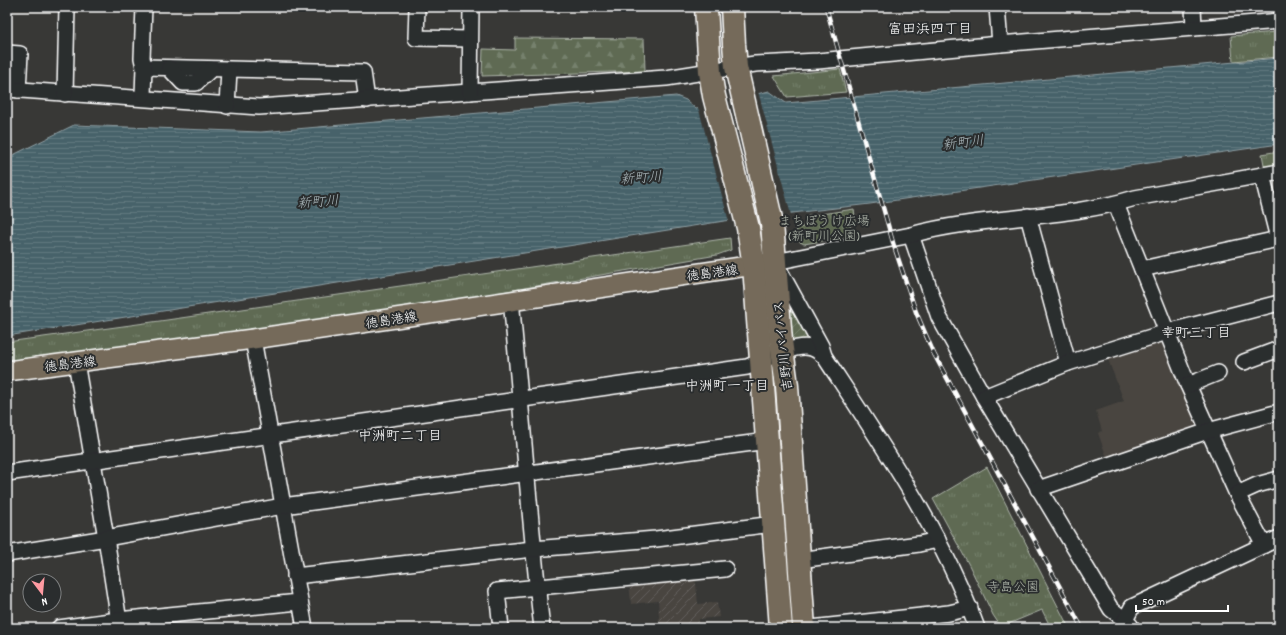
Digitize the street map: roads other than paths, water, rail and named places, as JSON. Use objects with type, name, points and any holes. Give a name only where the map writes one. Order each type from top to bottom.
[{"type":"highway","name":"吉野川バイパス","points":[[706,7],[710,72],[714,96],[748,228],[754,266],[781,628]]},
{"type":"highway","name":"吉野川バイパス","points":[[732,7],[736,67],[772,223],[782,352],[787,386],[804,628]]},
{"type":"main road","name":"徳島港線","points":[[7,371],[253,339],[775,262]]},
{"type":"street","points":[[65,94],[67,7]]},
{"type":"street","points":[[143,95],[144,67],[142,58],[144,7]]},
{"type":"street","points":[[417,7],[416,38],[470,39]]},
{"type":"street","points":[[470,7],[470,92]]},
{"type":"street","points":[[998,7],[1000,44]]},
{"type":"street","points":[[1193,7],[1194,28]]},
{"type":"street","points":[[7,53],[20,54],[13,90],[227,106],[259,107],[666,78],[755,64],[818,61],[1000,44],[1279,21]]},
{"type":"street","points":[[144,67],[363,72],[367,100]]},
{"type":"street","points":[[227,106],[229,70]]},
{"type":"street","points":[[977,628],[970,608],[938,540],[898,471],[824,356],[821,346],[775,262],[911,235],[928,230],[1028,216],[1046,215],[1116,204],[1135,198],[1279,172]]},
{"type":"street","points":[[1142,269],[1279,241],[1262,175]]},
{"type":"street","points":[[1116,204],[1188,385],[1208,431],[1237,494],[1264,544]]},
{"type":"street","points":[[1028,216],[1068,363]]},
{"type":"street","points":[[911,235],[939,317],[984,398],[1111,609],[1128,624],[1132,607],[1279,538]]},
{"type":"street","points":[[511,300],[521,399],[533,549],[542,628]]},
{"type":"street","points":[[984,398],[1068,363],[1167,332],[1279,303]]},
{"type":"street","points":[[253,339],[299,602],[305,628]]},
{"type":"street","points":[[7,473],[747,367],[762,362],[782,352],[799,348],[809,347],[824,356]]},
{"type":"street","points":[[1244,362],[1279,349]]},
{"type":"street","points":[[76,362],[119,624]]},
{"type":"street","points":[[1188,385],[1218,373]]},
{"type":"street","points":[[1038,489],[1208,431],[1279,412]]},
{"type":"street","points":[[7,554],[283,506],[767,441]]},
{"type":"street","points":[[1237,494],[1257,485],[1279,479]]},
{"type":"street","points":[[295,576],[533,549],[656,539],[773,524]]},
{"type":"street","points":[[799,560],[919,544],[938,540]]},
{"type":"street","points":[[501,628],[497,591],[724,569]]},
{"type":"street","points":[[59,628],[119,624],[299,602]]},
{"type":"street","points":[[811,628],[852,626],[948,613],[970,608]]},
{"type":"water","name":"新町川","points":[[1279,58],[1279,144],[870,204],[724,221],[7,336],[7,158],[74,125],[261,132],[676,96],[686,100],[696,109],[769,91],[786,103]]},
{"type":"railway","points":[[826,7],[894,246],[916,312],[934,354],[1082,628]]},
{"type":"district","name":"富田浜四丁目","points":[[930,28]]},
{"type":"district","name":"幸町三丁目","points":[[1196,332]]},
{"type":"district","name":"中洲町一丁目","points":[[727,385]]},
{"type":"district","name":"中洲町二丁目","points":[[400,435]]},
{"type":"park label","name":"まちぼうけ広場 (新町川公園)","points":[[824,228]]},
{"type":"park label","name":"寺島公園","points":[[1013,586]]}]
